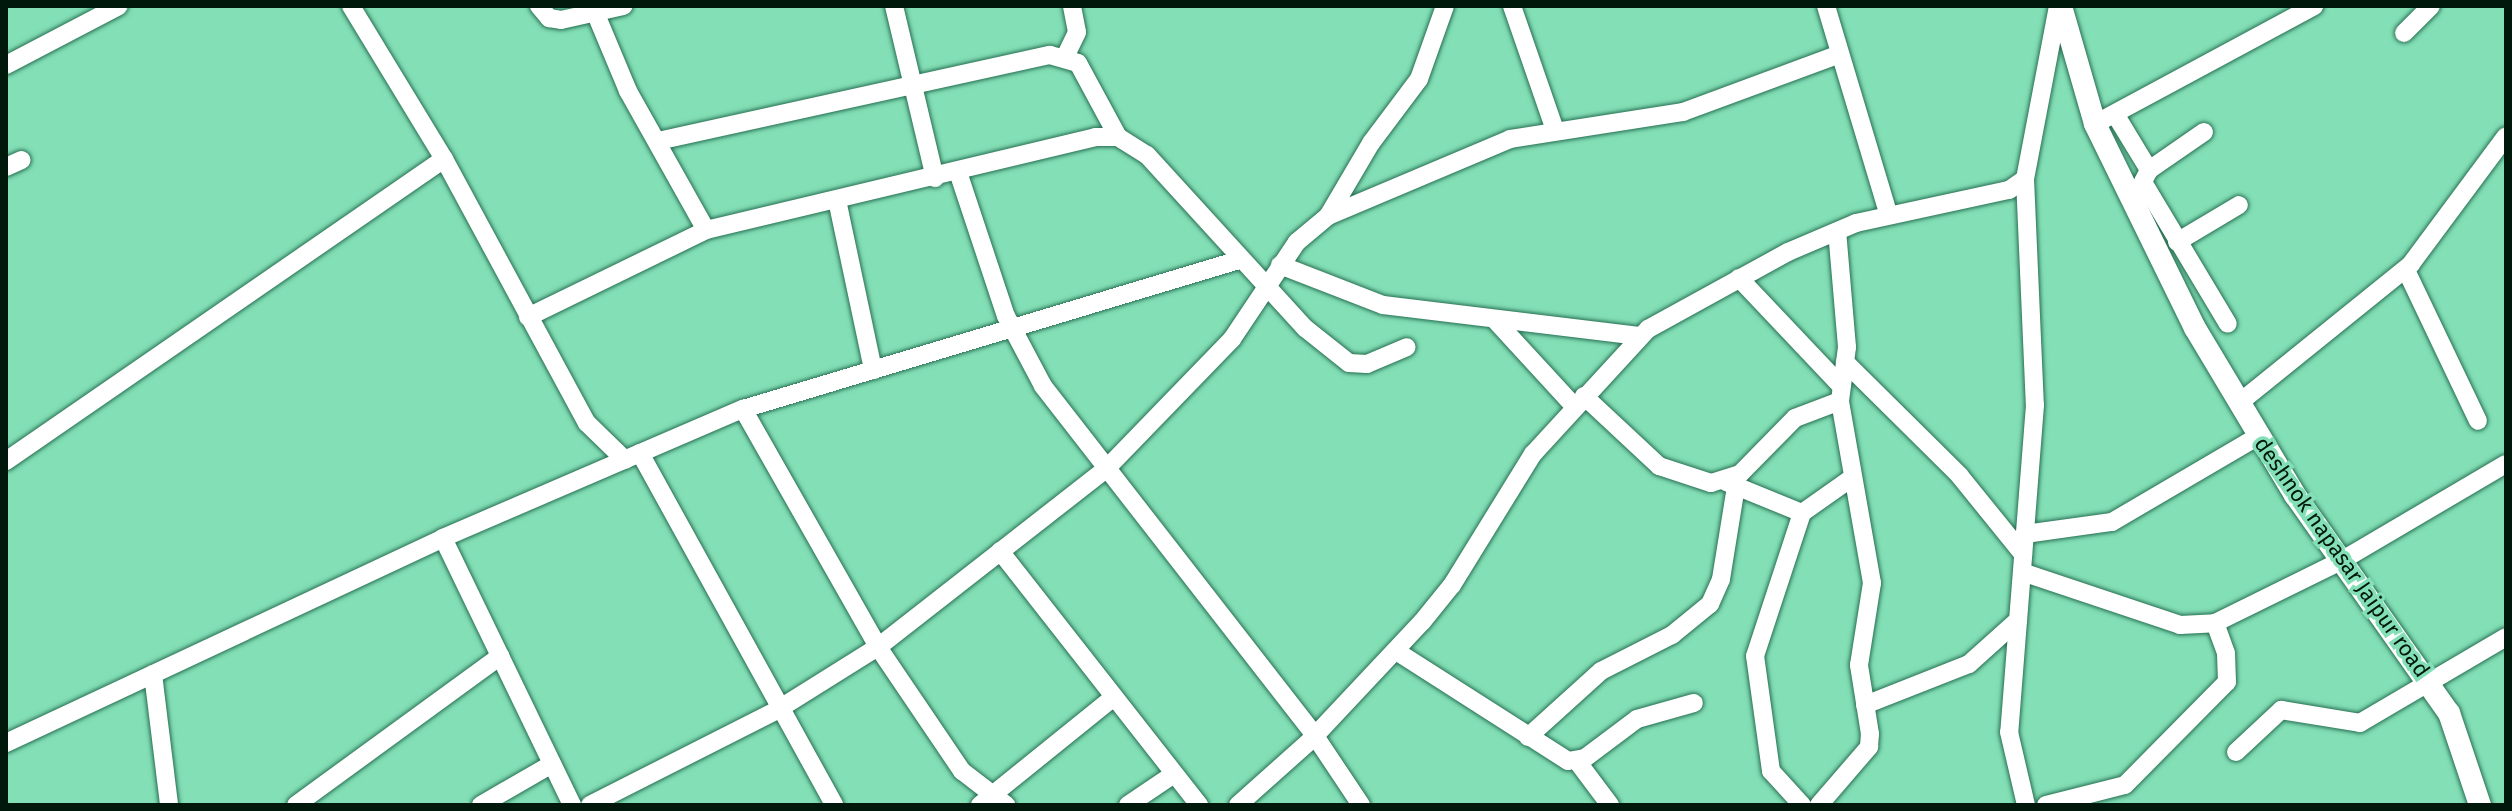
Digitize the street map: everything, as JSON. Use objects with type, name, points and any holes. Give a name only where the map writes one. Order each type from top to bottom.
[{"type":"main road","name":"deshnok napasar Jaipur road","points":[[2060,6],[2195,328],[2257,437],[2341,561],[2429,680],[2464,745],[2480,805]]},
{"type":"street","points":[[6,65],[119,6]]},
{"type":"street","points":[[351,6],[444,159],[587,423],[632,457],[834,805]]},
{"type":"street","points":[[539,6],[549,18],[561,20],[623,6]]},
{"type":"street","points":[[894,6],[935,178]]},
{"type":"street","points":[[1066,55],[1077,32],[1072,6]]},
{"type":"street","points":[[590,805],[777,710],[878,647],[1107,468],[1232,339],[1280,265],[1328,216],[1371,143],[1419,79],[1445,6]]},
{"type":"street","points":[[1512,6],[1555,130]]},
{"type":"street","points":[[1826,6],[1888,213]]},
{"type":"street","points":[[2026,805],[2009,732],[2035,405],[2025,179],[2060,6]]},
{"type":"street","points":[[2149,170],[2105,119],[2314,6]]},
{"type":"street","points":[[2404,33],[2431,6]]},
{"type":"street","points":[[595,12],[628,91],[706,230]]},
{"type":"street","points":[[1328,216],[1510,139],[1683,112],[1840,54]]},
{"type":"street","points":[[658,141],[911,82],[1066,55],[1078,63],[1118,137],[1147,155],[1239,260],[1267,284],[1305,328],[1349,363],[1367,364],[1407,347]]},
{"type":"street","points":[[2204,132],[2149,170],[2144,188],[2228,324]]},
{"type":"street","points":[[2239,403],[2406,270],[2506,136]]},
{"type":"street","points":[[528,317],[706,230],[1118,137]]},
{"type":"street","points":[[6,461],[444,159]]},
{"type":"street","points":[[958,172],[1013,329],[1043,386],[1315,736],[1361,805]]},
{"type":"street","points":[[1238,805],[1315,736],[1396,651],[1452,585],[1533,454],[1639,336],[1739,278],[1837,231],[1888,213],[2009,190],[2025,179]]},
{"type":"street","points":[[837,200],[873,370]]},
{"type":"street","points":[[2177,242],[2239,205]]},
{"type":"street","points":[[1819,805],[1869,747],[1859,650],[1872,583],[1841,393],[1845,362],[1837,231]]},
{"type":"street","points":[[6,743],[443,538],[743,409],[1239,260]]},
{"type":"street","points":[[1280,265],[1383,305],[1639,336]]},
{"type":"street","points":[[2406,270],[2478,421]]},
{"type":"street","points":[[1739,278],[1841,393]]},
{"type":"street","points":[[1494,319],[1579,401],[1659,466],[1686,478],[1731,484],[1802,513]]},
{"type":"street","points":[[1845,362],[1959,475],[2023,563],[2180,625],[2215,623],[2341,561],[2506,464]]},
{"type":"street","points":[[1528,737],[1601,671],[1672,635],[1710,604],[1721,579],[1731,484],[1795,418],[1841,393]]},
{"type":"street","points":[[743,409],[878,647],[962,771],[993,801],[1114,697]]},
{"type":"street","points":[[2025,534],[2112,522],[2257,437]]},
{"type":"street","points":[[1802,805],[1771,771],[1755,656],[1802,513],[1853,477]]},
{"type":"street","points":[[443,538],[572,805]]},
{"type":"street","points":[[1000,551],[1199,805]]},
{"type":"street","points":[[1865,705],[1969,664],[2018,620]]},
{"type":"street","points":[[2046,805],[2125,785],[2227,682],[2226,653],[2215,623]]},
{"type":"street","points":[[2236,752],[2281,710],[2360,723],[2506,637]]},
{"type":"street","points":[[1396,651],[1528,737],[1577,761],[1610,805]]},
{"type":"street","points":[[296,805],[500,656]]},
{"type":"street","points":[[153,674],[169,805]]},
{"type":"street","points":[[1577,761],[1637,719],[1694,703]]},
{"type":"street","points":[[481,805],[552,764]]},
{"type":"street","points":[[1128,805],[1174,774]]}]
